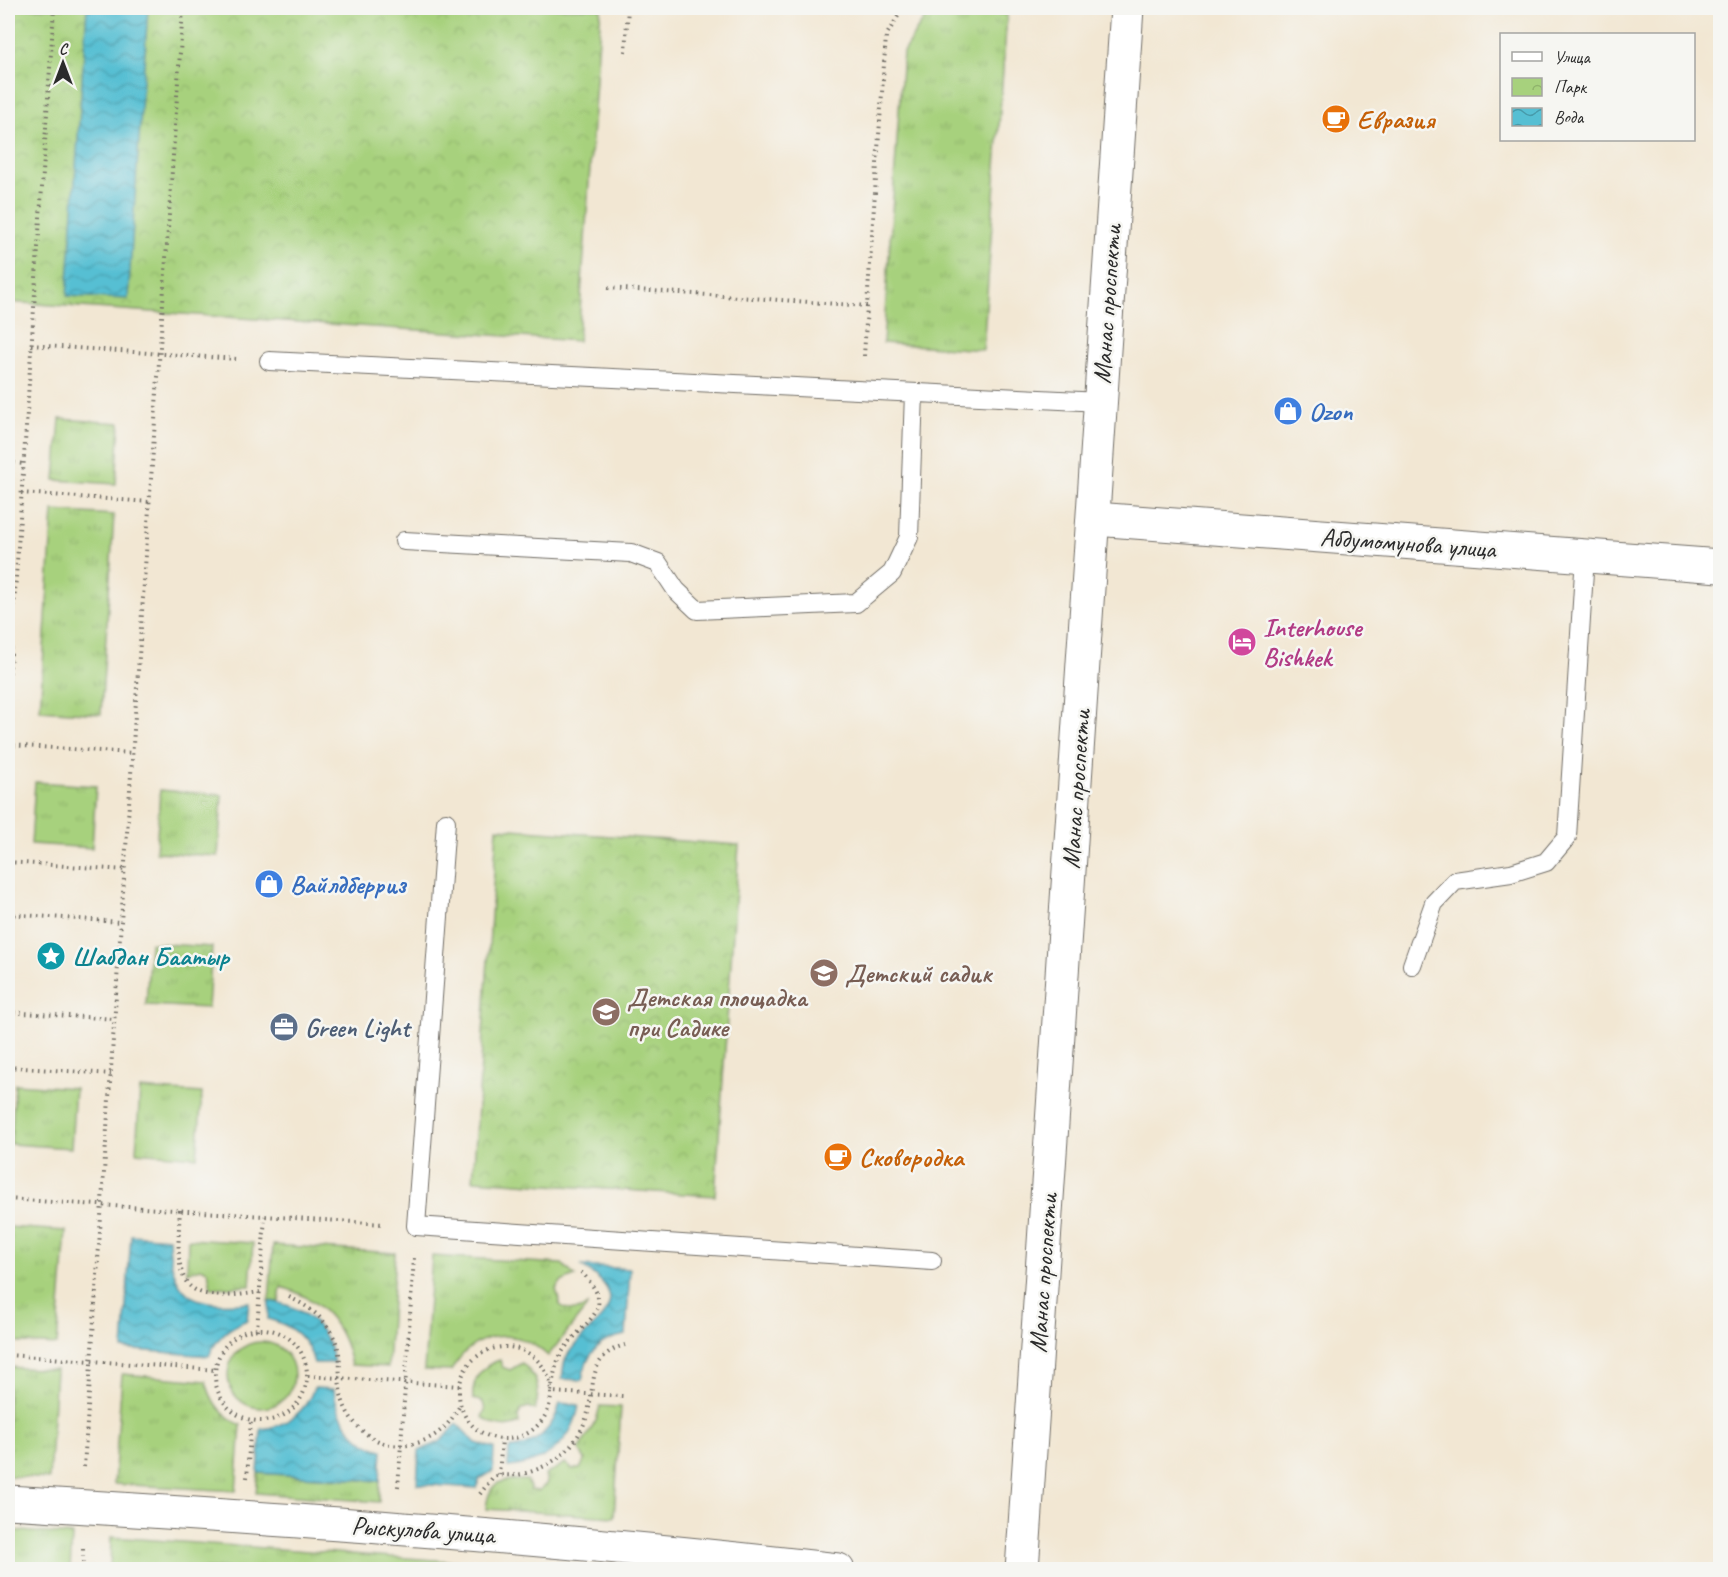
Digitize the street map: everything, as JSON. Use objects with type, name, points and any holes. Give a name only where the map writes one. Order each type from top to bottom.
[{"type":"main road","name":"Манас проспекти","points":[[1023,1569],[1095,519],[1127,8]]},
{"type":"main road","name":"Абдумомунова улица","points":[[1095,519],[1720,566]]},
{"type":"main road","name":"Рыскулова улица","points":[[8,1502],[396,1527],[640,1547],[838,1569]]},
{"type":"lane","points":[[269,362],[1101,402]]},
{"type":"lane","points":[[404,540],[632,553],[658,563],[676,590],[697,610],[856,603],[892,573],[909,537],[914,393]]},
{"type":"lane","points":[[1412,964],[1434,903],[1455,881],[1512,873],[1546,862],[1567,837],[1585,556]]},
{"type":"lane","points":[[446,822],[416,1226],[932,1261]]},
{"type":"path","points":[[8,697],[54,8]]},
{"type":"path","points":[[82,1506],[183,8]]},
{"type":"path","points":[[624,52],[628,8]]},
{"type":"path","points":[[861,391],[886,36],[903,8]]},
{"type":"path","points":[[608,288],[867,306]]},
{"type":"path","points":[[31,345],[269,362]]},
{"type":"path","points":[[8,462],[23,464]]},
{"type":"path","points":[[21,493],[150,502]]},
{"type":"path","points":[[8,745],[133,753]]},
{"type":"path","points":[[8,862],[125,870]]},
{"type":"path","points":[[8,914],[121,922]]},
{"type":"path","points":[[8,1012],[115,1019]]},
{"type":"path","points":[[8,1067],[111,1074]]},
{"type":"path","points":[[8,1199],[416,1226],[396,1527]]},
{"type":"path","points":[[180,1210],[178,1260],[180,1273],[191,1290],[210,1297],[260,1292]]},
{"type":"path","points":[[257,1330],[265,1216]]},
{"type":"path","points":[[460,1404],[472,1425],[490,1437],[513,1439],[533,1430],[547,1414],[555,1366],[564,1349],[596,1315],[598,1294],[582,1273],[534,1234]]},
{"type":"path","points":[[289,1297],[305,1305],[329,1329],[340,1353],[340,1392],[351,1419],[373,1439],[401,1446],[431,1439],[454,1418],[460,1404],[459,1386],[471,1362],[495,1348],[508,1348],[533,1357],[543,1366],[551,1392]]},
{"type":"path","points":[[257,1330],[270,1330],[292,1341],[306,1363],[308,1376],[298,1403],[287,1414],[273,1420],[251,1420],[231,1410],[221,1399],[216,1385],[216,1370],[220,1355],[229,1342],[242,1334],[257,1330]]},
{"type":"path","points":[[476,1534],[481,1491],[488,1481],[499,1475],[531,1472],[561,1455],[582,1429],[596,1366],[613,1348],[625,1345]]},
{"type":"path","points":[[8,1355],[216,1370]]},
{"type":"path","points":[[308,1376],[459,1386]]},
{"type":"path","points":[[551,1392],[623,1396]]},
{"type":"path","points":[[244,1517],[251,1420]]},
{"type":"path","points":[[499,1475],[502,1439]]},
{"type":"green space","points":[[8,8],[601,8],[578,341],[8,302]]},
{"type":"green space","points":[[931,8],[1007,14],[983,350],[883,343],[903,52]]},
{"type":"green space","points":[[60,419],[120,423],[116,484],[55,480]]},
{"type":"green space","points":[[53,511],[114,515],[101,714],[40,710]]},
{"type":"green space","points":[[35,782],[96,786],[92,848],[31,844]]},
{"type":"green space","points":[[160,790],[222,795],[218,856],[156,852]]},
{"type":"green space","name":"Детская площадка при Садике","points":[[497,828],[739,845],[715,1196],[473,1180]]},
{"type":"green space","points":[[150,943],[212,947],[208,1008],[146,1005]]},
{"type":"green space","points":[[15,1084],[75,1088],[71,1148],[11,1144]]},
{"type":"green space","points":[[140,1089],[202,1093],[197,1157],[136,1152]]},
{"type":"green space","points":[[8,1227],[66,1231],[57,1345],[8,1342]]},
{"type":"green space","points":[[188,1239],[253,1243],[250,1286],[211,1288],[208,1271],[201,1268],[187,1272]]},
{"type":"green space","points":[[273,1245],[395,1253],[388,1367],[351,1365],[336,1325],[319,1306],[308,1298],[281,1287],[279,1302],[269,1301]]},
{"type":"green space","points":[[432,1256],[562,1264],[575,1276],[561,1282],[556,1289],[560,1305],[574,1310],[581,1309],[588,1304],[548,1356],[522,1340],[495,1337],[471,1347],[451,1371],[424,1370]]},
{"type":"green space","points":[[254,1342],[268,1342],[280,1347],[289,1356],[294,1375],[292,1388],[285,1399],[268,1408],[254,1408],[242,1403],[233,1394],[228,1382],[228,1368],[233,1356],[242,1347]]},
{"type":"green space","points":[[500,1360],[502,1367],[510,1370],[522,1363],[532,1373],[538,1390],[535,1410],[529,1407],[522,1409],[518,1416],[519,1423],[504,1427],[495,1425],[482,1417],[485,1410],[483,1402],[473,1399],[474,1386],[479,1374]]},
{"type":"green space","points":[[8,1367],[56,1370],[49,1479],[8,1476]]},
{"type":"green space","points":[[122,1374],[206,1381],[218,1407],[241,1425],[236,1491],[114,1484]]},
{"type":"green space","points":[[600,1406],[621,1407],[614,1517],[486,1509],[490,1492],[498,1483],[527,1480],[531,1490],[539,1491],[547,1483],[545,1475],[565,1463],[572,1469],[580,1469],[585,1459],[579,1450],[596,1421]]},
{"type":"green space","points":[[258,1473],[380,1481],[379,1502],[256,1493]]},
{"type":"green space","points":[[8,1530],[72,1535],[70,1569],[8,1569]]},
{"type":"green space","points":[[111,1537],[563,1569],[110,1569]]},
{"type":"water","points":[[87,8],[148,8],[128,299],[67,296]]},
{"type":"water","points":[[131,1235],[169,1238],[170,1258],[174,1273],[180,1286],[189,1294],[213,1303],[249,1302],[247,1320],[224,1334],[209,1356],[123,1349]]},
{"type":"water","points":[[581,1266],[630,1269],[626,1335],[608,1340],[595,1349],[587,1363],[582,1380],[562,1379],[567,1356],[575,1344],[605,1313],[609,1302],[608,1291],[600,1279]]},
{"type":"water","points":[[269,1301],[294,1308],[313,1321],[326,1339],[334,1363],[314,1363],[308,1346],[298,1334],[268,1319]]},
{"type":"water","points":[[314,1388],[334,1389],[338,1409],[348,1427],[363,1441],[382,1450],[380,1481],[258,1473],[261,1429],[279,1425],[294,1417],[306,1405]]},
{"type":"water","points":[[560,1403],[579,1405],[571,1430],[564,1440],[545,1456],[508,1467],[509,1449],[527,1444],[542,1435],[553,1421]]},
{"type":"water","points":[[457,1424],[476,1443],[494,1448],[493,1471],[480,1479],[476,1488],[417,1484],[419,1451],[441,1441]]},
{"type":"place","name":"Евразия","points":[[1336,119]]},
{"type":"place","name":"Ozon","points":[[1288,411]]},
{"type":"place","name":"Interhouse Bishkek","points":[[1242,642]]},
{"type":"place","name":"Вайлдберриз","points":[[269,884]]},
{"type":"place","name":"Шабдан Баатыр","points":[[51,956]]},
{"type":"place","name":"Детский садик","points":[[824,973]]},
{"type":"place","name":"Детская площадка при Садике","points":[[606,1012]]},
{"type":"place","name":"Green Light","points":[[284,1027]]},
{"type":"place","name":"Сковородка","points":[[838,1157]]}]
